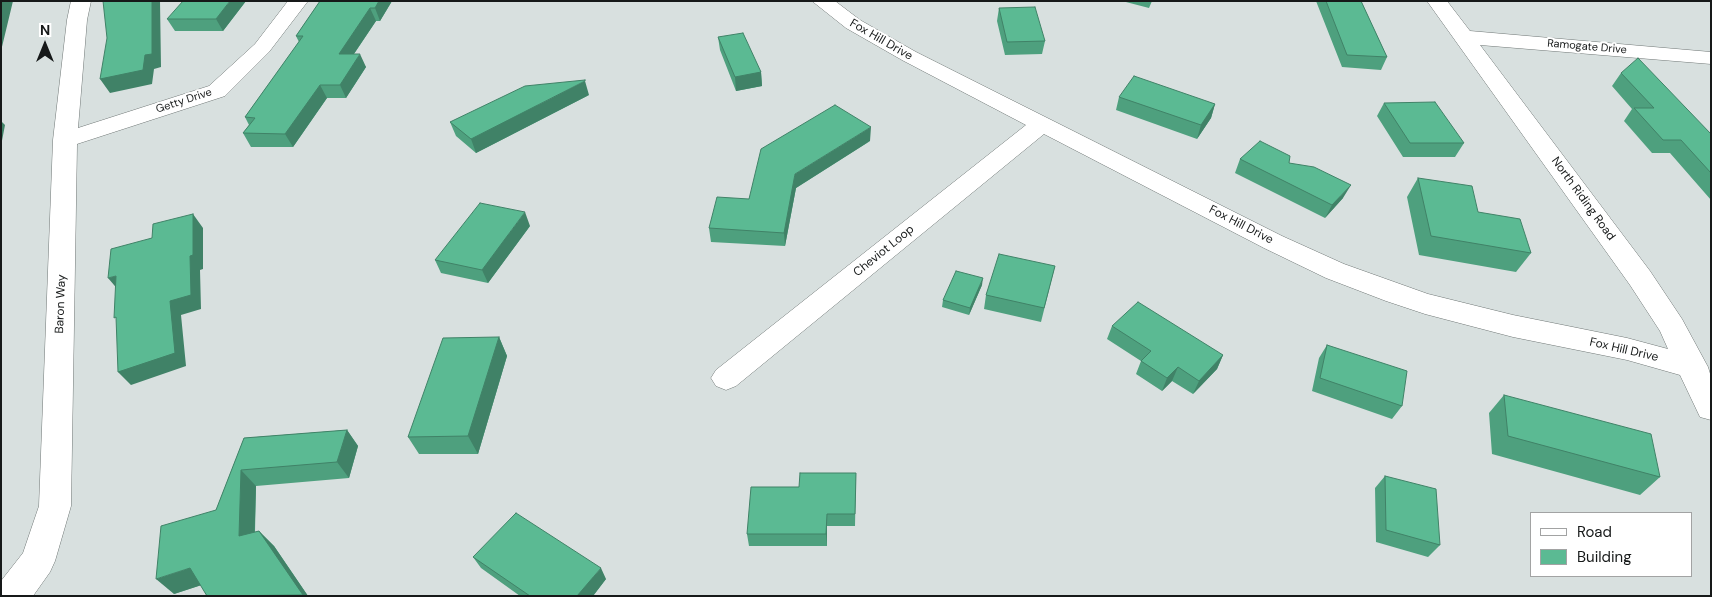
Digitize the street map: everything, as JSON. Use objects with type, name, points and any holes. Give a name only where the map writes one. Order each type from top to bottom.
[{"type":"street","name":"Baron Way","points":[[11,596],[38,561],[55,506],[65,140],[77,20],[81,1]]},
{"type":"street","name":"Getty Drive","points":[[65,140],[217,90],[262,48],[298,1]]},
{"type":"street","name":"Fox Hill Drive","points":[[822,1],[853,24],[909,56],[1273,242],[1335,270],[1396,294],[1513,326],[1627,349],[1693,367]]},
{"type":"street","name":"North Riding Road","points":[[1437,1],[1640,278],[1672,327],[1693,367],[1711,408]]},
{"type":"street","name":"Ramogate Drive","points":[[1462,36],[1711,58]]},
{"type":"street","name":"Cheviot Loop","points":[[726,378],[1042,124]]},
{"type":"building","points":[[103,1],[152,1],[152,54],[145,55],[143,70],[100,79],[107,38]]},
{"type":"building","points":[[183,1],[230,1],[216,19],[167,19]]},
{"type":"building","points":[[320,1],[379,1],[375,8],[370,8],[339,54],[360,54],[340,85],[320,85],[285,134],[243,133],[255,118],[245,117],[303,36],[296,36]]},
{"type":"building","points":[[1326,1],[1361,1],[1387,57],[1347,55]]},
{"type":"building","points":[[1035,7],[1045,41],[1007,42],[999,8]]},
{"type":"building","points":[[743,33],[761,72],[735,77],[718,37]]},
{"type":"building","points":[[1638,58],[1711,134],[1711,173],[1681,140],[1663,140],[1634,108],[1654,108],[1621,73]]},
{"type":"building","points":[[1134,76],[1215,104],[1201,125],[1119,97]]},
{"type":"building","points":[[585,80],[471,139],[450,122],[525,86]]},
{"type":"building","points":[[1435,102],[1464,143],[1410,143],[1384,103]]},
{"type":"building","points":[[835,105],[871,127],[795,174],[784,233],[709,228],[717,197],[749,199],[761,149]]},
{"type":"building","points":[[1260,141],[1290,156],[1289,163],[1314,167],[1351,185],[1332,205],[1240,159]]},
{"type":"building","points":[[1418,178],[1472,186],[1478,212],[1520,219],[1531,253],[1431,236]]},
{"type":"building","points":[[480,203],[525,212],[482,270],[435,260]]},
{"type":"building","points":[[193,214],[193,255],[190,256],[191,295],[170,301],[175,353],[118,372],[116,317],[114,318],[116,276],[108,278],[111,249],[152,238],[153,224]]},
{"type":"building","points":[[999,254],[1055,266],[1044,308],[986,295]]},
{"type":"building","points":[[956,271],[983,278],[970,308],[943,300]]},
{"type":"building","points":[[1138,302],[1223,355],[1199,381],[1178,367],[1167,378],[1141,361],[1151,351],[1112,326]]},
{"type":"building","points":[[499,337],[468,436],[408,437],[443,338]]},
{"type":"building","points":[[1327,345],[1407,371],[1402,406],[1320,378]]},
{"type":"building","points":[[1504,395],[1651,434],[1660,477],[1508,436]]},
{"type":"building","points":[[347,430],[337,462],[241,470],[239,536],[259,531],[303,595],[207,596],[190,568],[156,579],[161,526],[216,510],[244,438]]},
{"type":"building","points":[[800,473],[856,473],[855,514],[827,514],[826,534],[747,534],[751,487],[799,487]]},
{"type":"building","points":[[1385,476],[1436,489],[1440,545],[1386,530]]},
{"type":"building","points":[[516,513],[601,568],[577,596],[530,596],[473,557]]}]
